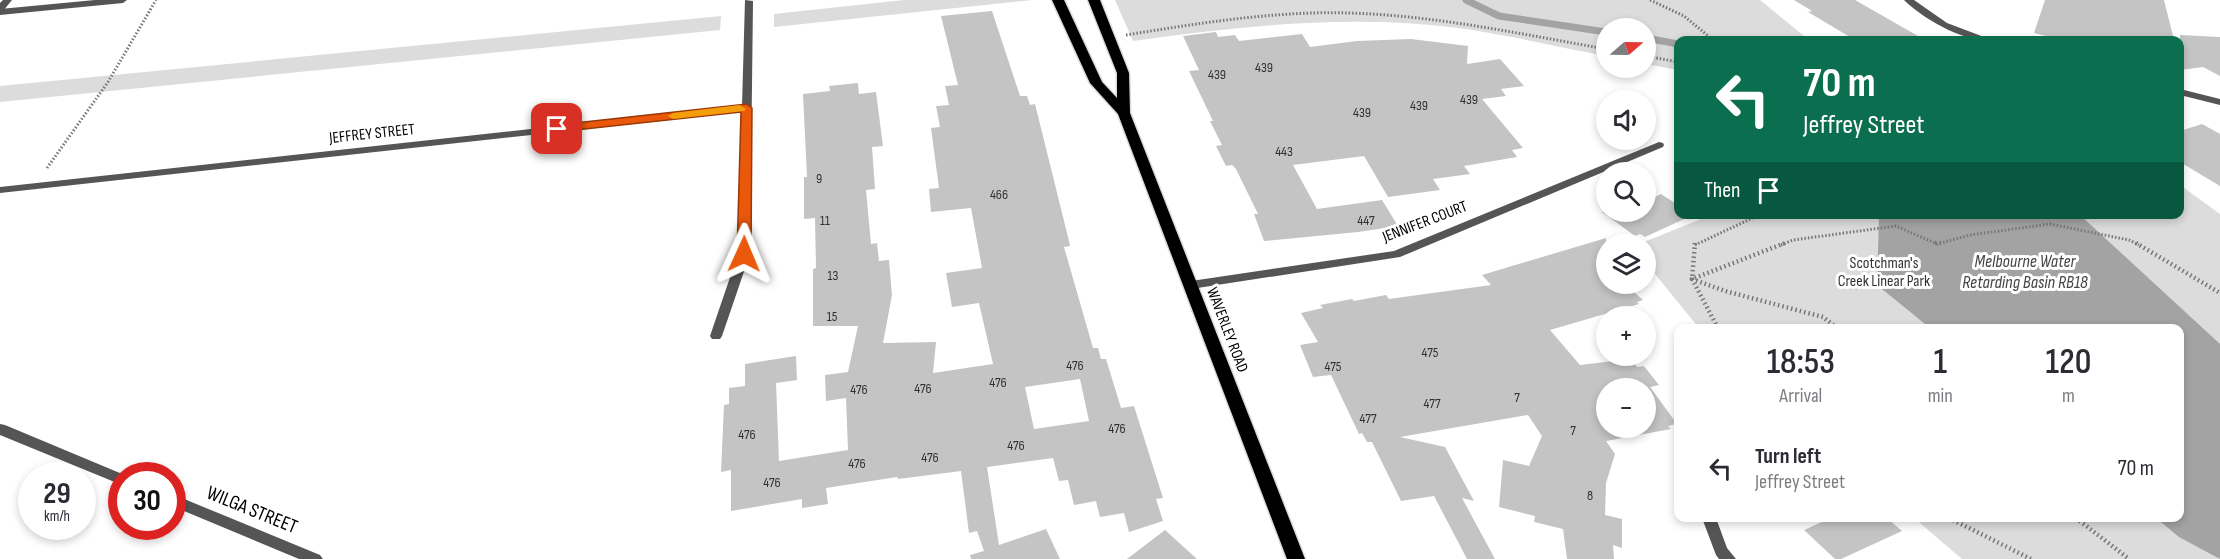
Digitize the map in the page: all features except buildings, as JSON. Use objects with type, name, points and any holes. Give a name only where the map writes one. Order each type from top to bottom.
[{"type":"main road","name":"WAVERLEY ROAD","points":[[1058,0],[1096,83],[1124,113]]},
{"type":"main road","name":"WAVERLEY ROAD","points":[[1094,0],[1123,73],[1124,113],[1296,559]]},
{"type":"street","points":[[0,10],[8,0]]},
{"type":"street","points":[[0,10],[123,0]]},
{"type":"street","points":[[716,336],[744,254],[752,0]]},
{"type":"street","points":[[1908,0],[1944,25],[1976,36]]},
{"type":"street","points":[[2184,93],[2220,102]]},
{"type":"street","name":"JEFFREY STREET","points":[[0,190],[747,108]]},
{"type":"street","name":"JENNIFER COURT","points":[[1191,285],[1396,254],[1659,145]]},
{"type":"street","points":[[0,429],[108,473]]},
{"type":"street","name":"WILGA STREET","points":[[186,506],[315,559]]},
{"type":"street","points":[[1710,522],[1721,551],[1728,559]]},
{"type":"path","points":[[35,186],[108,82],[156,0]]},
{"type":"path","points":[[1650,0],[1670,7],[1690,19],[1709,36]]},
{"type":"path","points":[[1109,37],[1253,16],[1341,13],[1479,26],[1596,47]]},
{"type":"path","points":[[1656,58],[1674,61]]},
{"type":"path","points":[[1716,324],[1692,279],[1695,243],[1750,219]]},
{"type":"path","points":[[1692,279],[1793,240],[1896,226],[1937,244],[1970,235],[2050,224],[2129,240],[2149,249],[2220,293]]},
{"type":"path","points":[[1692,279],[1725,291],[1823,317],[1833,324]]},
{"type":"path","points":[[1956,522],[2031,559]]},
{"type":"path","points":[[2081,522],[2128,559]]},
{"type":"green space","points":[[904,0],[1032,0],[774,27],[774,14]]},
{"type":"green space","points":[[1115,0],[1760,0],[1804,36],[1674,36],[1674,69],[1656,66],[1656,18],[1596,18],[1596,54],[1459,28],[1418,24],[1336,22],[1214,31],[1133,41]]},
{"type":"green space","points":[[721,16],[720,30],[0,102],[0,86]]},
{"type":"green space","name":"Scotchman's Creek Linear Park","points":[[2184,188],[2220,214],[2220,559],[1962,559],[1919,522],[2184,522],[2184,324],[1696,324],[1656,275],[1656,237],[1701,219],[2184,219]]},
{"type":"water","name":"Melbourne Water Retarding Basin RB18","points":[[1879,219],[2084,219],[2220,344],[2220,559],[2179,537],[2161,522],[2184,522],[2184,324],[1925,324],[1877,285]]},
{"type":"waterway","points":[[1466,0],[1499,16],[1596,31]]},
{"type":"waterway","points":[[1656,40],[1674,43]]},
{"type":"slow traffic","points":[[673,116],[740,109]]},
{"type":"route","points":[[557,129],[747,108],[744,254]]}]
